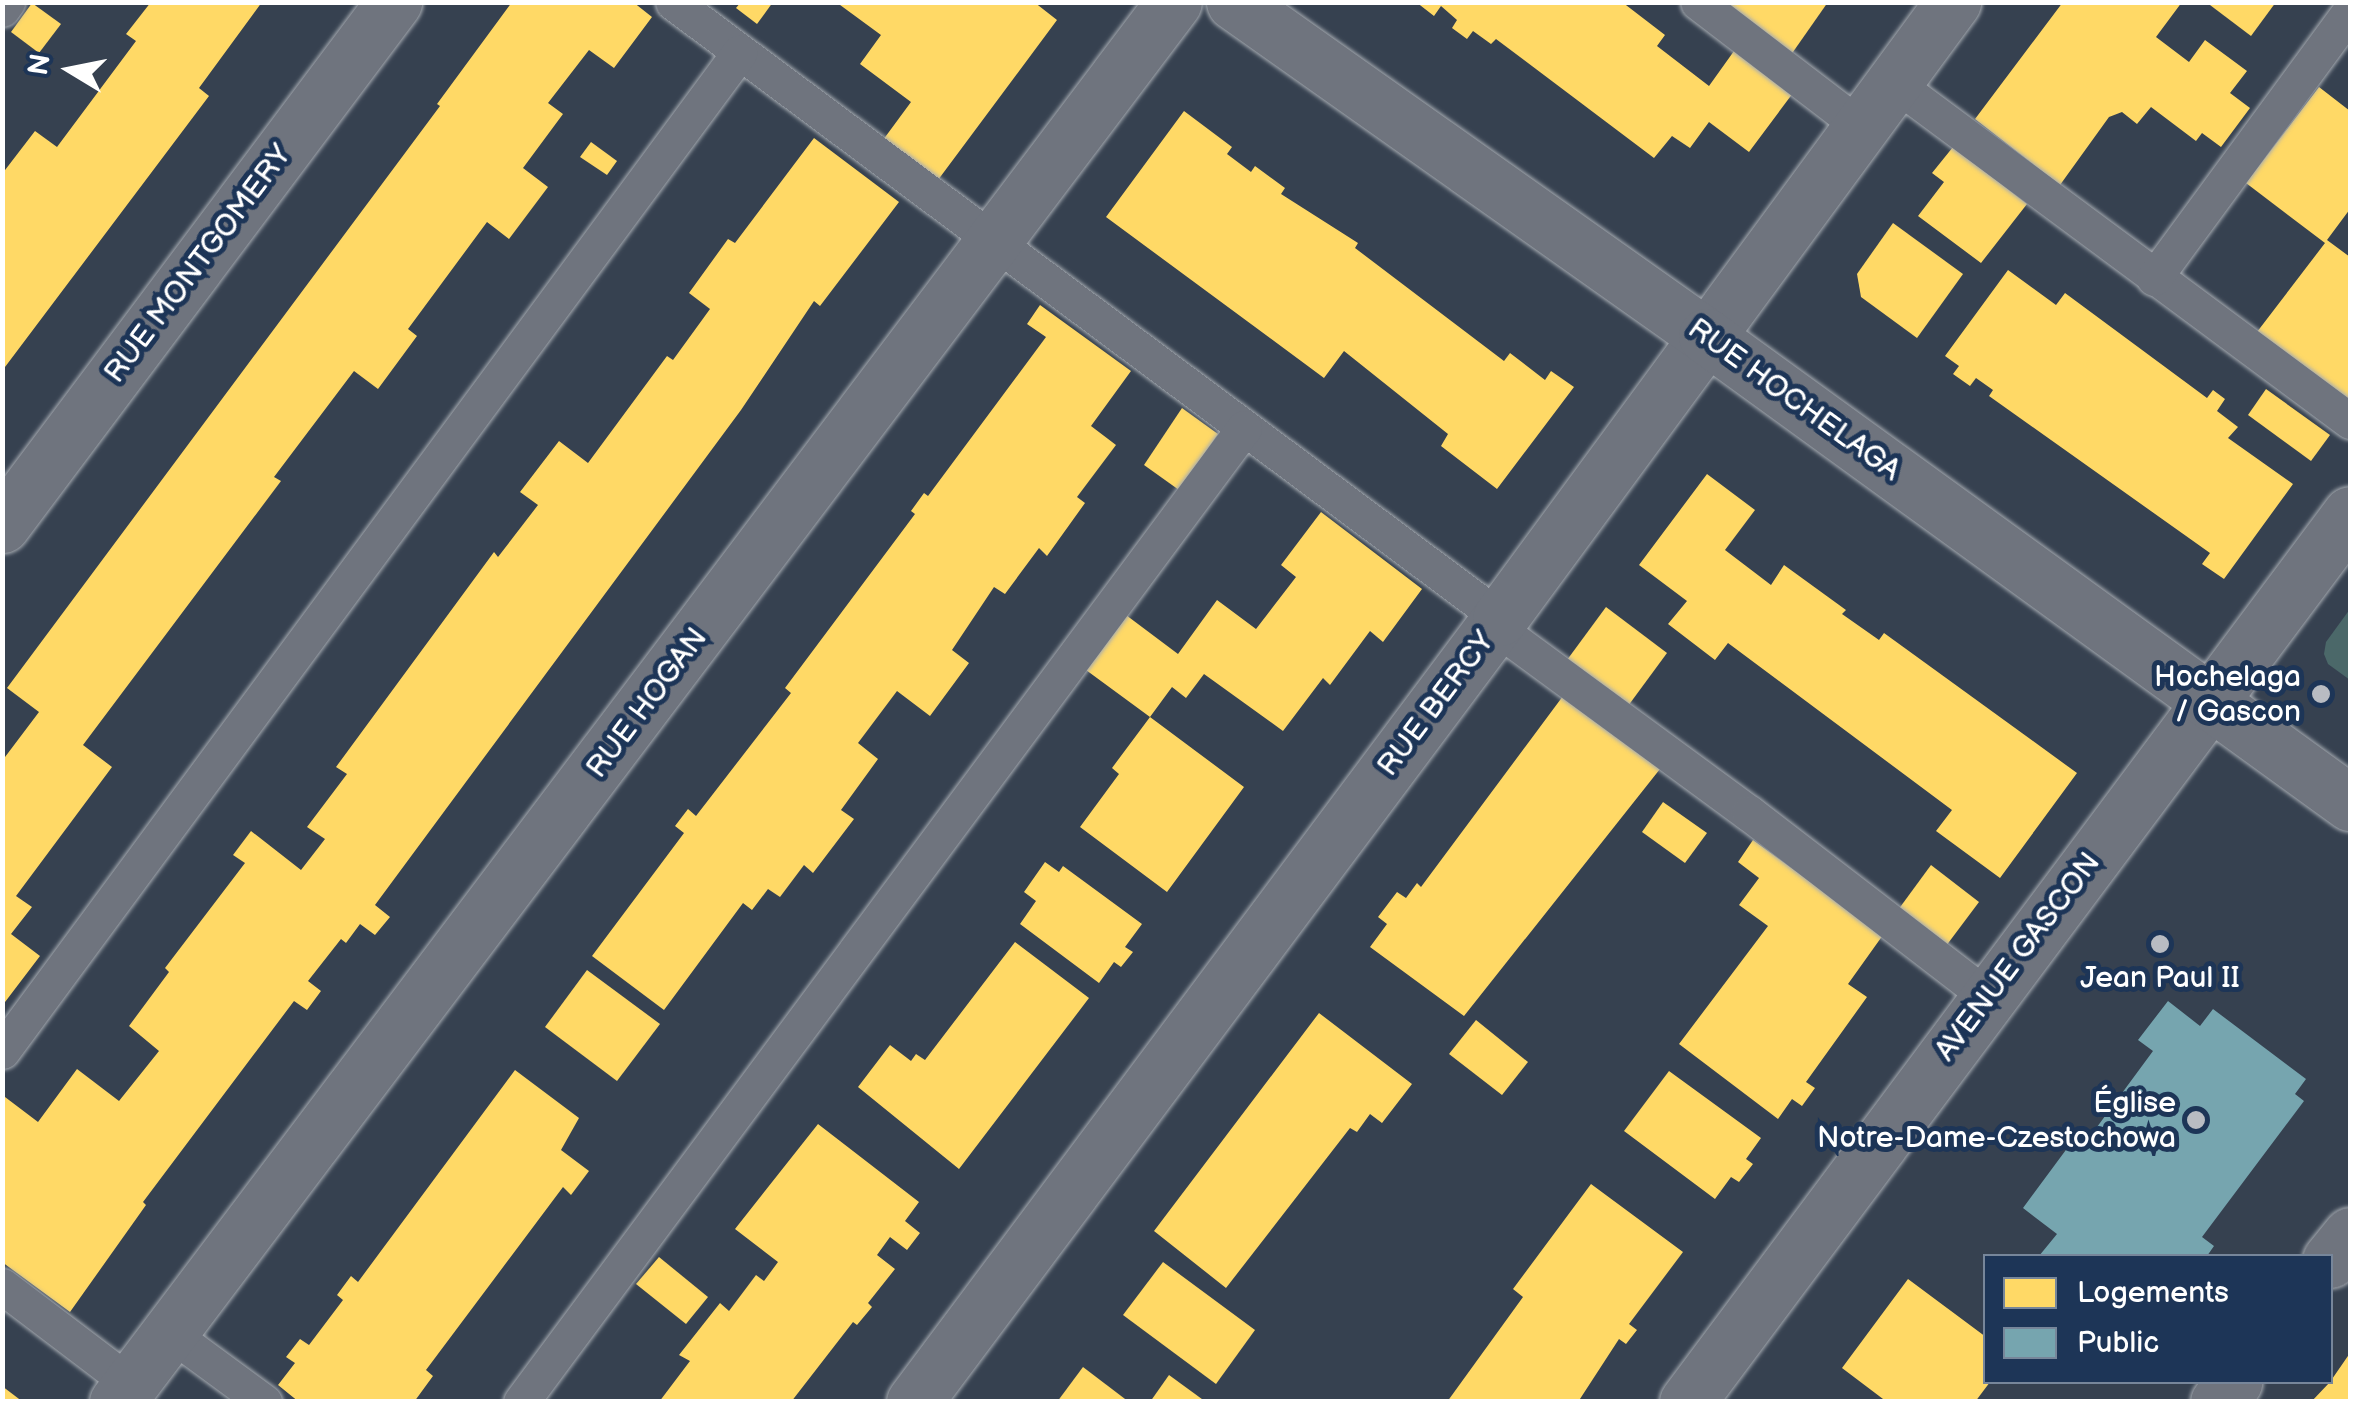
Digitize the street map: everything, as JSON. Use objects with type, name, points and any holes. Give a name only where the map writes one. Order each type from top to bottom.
[{"type":"street","name":"RUE MONTGOMERY","points":[[2,525],[394,2]]},
{"type":"street","name":"RUE HOGAN","points":[[124,1392],[1174,2]]},
{"type":"street","name":"RUE HOCHELAGA","points":[[1234,2],[1706,336],[2350,803]]},
{"type":"street","name":"RUE BERCY","points":[[914,1402],[1497,622],[1953,2]]},
{"type":"street","name":"AVENUE GASCON","points":[[1687,1402],[2350,514]]},
{"type":"street","points":[[2333,1256],[2350,1235]]},
{"type":"lane","points":[[2,9],[8,2]]},
{"type":"lane","points":[[673,2],[1244,428],[1988,998]]},
{"type":"lane","points":[[1698,2],[1860,126]]},
{"type":"lane","points":[[2154,278],[2350,11]]},
{"type":"lane","points":[[2,1050],[739,53]]},
{"type":"lane","points":[[1893,82],[2350,420]]},
{"type":"lane","points":[[521,1402],[1244,428]]},
{"type":"lane","points":[[2,1286],[124,1392]]},
{"type":"lane","points":[[170,1333],[264,1402]]},
{"type":"green space","points":[[2350,609],[2350,680],[2328,664],[2324,654],[2326,642]]},
{"type":"building: Logements","points":[[151,2],[262,2],[199,88],[209,96],[2,371],[2,174],[35,131],[57,147],[136,41],[126,34]]},
{"type":"building: Logements","points":[[512,2],[633,2],[652,17],[614,68],[589,50],[548,103],[563,114],[523,168],[548,187],[509,239],[487,222],[408,329],[417,336],[378,389],[354,371],[274,477],[281,481],[83,745],[112,767],[16,896],[32,907],[11,934],[40,956],[2,1006],[2,761],[39,712],[7,688],[440,106],[437,104]]},
{"type":"building: Logements","points":[[741,2],[773,2],[757,24],[736,8]]},
{"type":"building: Logements","points":[[836,2],[1034,2],[1057,20],[938,180],[883,140],[911,102],[860,64],[881,35]]},
{"type":"building: Logements","points":[[1416,2],[1622,2],[1665,35],[1657,46],[1709,86],[1734,51],[1793,93],[1749,152],[1709,122],[1690,148],[1672,136],[1654,158],[1496,39],[1491,44],[1473,31],[1467,39],[1452,28],[1457,20],[1441,6],[1434,16]]},
{"type":"building: Logements","points":[[1703,2],[1828,2],[1786,62]]},
{"type":"building: Logements","points":[[2063,2],[2182,2],[2156,37],[2189,62],[2205,40],[2247,71],[2230,93],[2250,108],[2221,147],[2202,133],[2196,141],[2151,107],[2137,124],[2122,112],[2109,117],[2060,185],[1975,119]]},
{"type":"building: Logements","points":[[2206,2],[2276,2],[2251,36]]},
{"type":"building: Logements","points":[[32,3],[61,24],[39,53],[11,32]]},
{"type":"building: Logements","points":[[2319,87],[2350,111],[2350,209],[2327,240],[2350,257],[2350,402],[2257,332],[2325,243],[2246,183]]},
{"type":"building: Logements","points":[[1184,111],[1232,147],[1227,154],[1251,172],[1255,166],[1285,188],[1281,194],[1358,243],[1355,248],[1504,361],[1510,353],[1545,380],[1551,371],[1574,387],[1497,489],[1441,446],[1448,434],[1344,351],[1324,378],[1106,217]]},
{"type":"building: Logements","points":[[814,138],[899,202],[820,306],[814,301],[741,410],[375,905],[390,917],[375,935],[360,924],[346,943],[341,939],[308,981],[321,991],[307,1010],[294,1001],[143,1202],[146,1205],[70,1312],[2,1262],[2,1100],[5,1097],[38,1122],[77,1069],[119,1101],[159,1051],[129,1026],[169,972],[165,968],[245,863],[233,855],[251,831],[301,870],[325,839],[307,827],[347,774],[336,767],[494,552],[498,557],[538,505],[520,492],[559,441],[588,463],[667,356],[673,360],[710,309],[689,293],[728,239],[735,243]]},
{"type":"building: Logements","points":[[591,142],[617,161],[607,175],[580,157]]},
{"type":"building: Logements","points":[[1953,147],[2027,204],[1981,263],[1918,216],[1944,182],[1932,173]]},
{"type":"building: Logements","points":[[1893,223],[1963,274],[1917,338],[1861,297],[1857,274]]},
{"type":"building: Logements","points":[[2008,270],[2056,305],[2065,293],[2207,398],[2213,390],[2225,399],[2217,411],[2238,427],[2228,438],[2293,484],[2224,579],[2202,564],[2210,553],[1989,396],[1993,390],[1976,378],[1970,386],[1953,374],[1959,366],[1945,356]]},
{"type":"building: Logements","points":[[1040,305],[1131,371],[1091,426],[1116,445],[1077,497],[1085,503],[1047,556],[1039,548],[1005,594],[994,587],[952,650],[969,663],[930,716],[897,691],[858,743],[878,759],[841,810],[854,819],[813,873],[804,865],[780,897],[768,889],[752,910],[743,903],[664,1010],[592,956],[684,833],[675,826],[688,809],[696,816],[791,693],[785,688],[915,514],[911,511],[924,493],[928,496],[1046,337],[1027,324]]},
{"type":"building: Logements","points":[[2266,389],[2330,435],[2311,461],[2248,415]]},
{"type":"building: Logements","points":[[1182,408],[1218,434],[1179,490],[1144,465]]},
{"type":"building: Logements","points":[[1707,474],[1755,510],[1725,550],[1771,585],[1784,565],[1846,610],[1842,614],[1879,640],[1884,633],[2077,773],[2000,878],[1936,831],[1952,810],[1728,643],[1715,660],[1668,624],[1687,601],[1639,565]]},
{"type":"building: Logements","points":[[1321,512],[1422,589],[1383,642],[1370,631],[1330,685],[1323,678],[1283,731],[1204,674],[1186,698],[1172,687],[1150,717],[1086,670],[1126,615],[1178,654],[1217,600],[1256,629],[1296,577],[1281,565]]},
{"type":"building: Logements","points":[[1606,607],[1667,653],[1628,706],[1567,660]]},
{"type":"building: Logements","points":[[1563,696],[1660,769],[1464,1016],[1370,947],[1387,924],[1378,917],[1397,892],[1406,898],[1417,883],[1421,887]]},
{"type":"building: Logements","points":[[1150,717],[1244,787],[1167,892],[1080,827],[1119,774],[1112,768]]},
{"type":"building: Logements","points":[[1663,802],[1707,833],[1685,863],[1642,832]]},
{"type":"building: Logements","points":[[1753,840],[1883,935],[1848,984],[1867,997],[1806,1082],[1815,1088],[1802,1106],[1792,1099],[1778,1119],[1679,1044],[1768,926],[1739,905],[1759,878],[1738,862]]},
{"type":"building: Logements","points":[[1045,862],[1059,872],[1063,866],[1142,924],[1125,947],[1133,952],[1121,967],[1114,962],[1099,983],[1020,924],[1036,901],[1024,892]]},
{"type":"building: Logements","points":[[1931,865],[1979,902],[1946,946],[1898,910]]},
{"type":"building: Logements","points":[[1015,942],[1089,998],[959,1169],[858,1087],[890,1045],[911,1061],[916,1054],[925,1060]]},
{"type":"building: Logements","points":[[587,970],[660,1024],[617,1081],[545,1027]]},
{"type":"building: Logements","points":[[1319,1013],[1412,1084],[1382,1123],[1370,1114],[1357,1132],[1350,1128],[1226,1288],[1154,1231]]},
{"type":"building: Logements","points":[[1476,1020],[1528,1062],[1502,1095],[1449,1054]]},
{"type":"building: Logements","points":[[515,1070],[579,1118],[561,1150],[589,1171],[571,1195],[563,1187],[426,1370],[433,1376],[414,1402],[299,1402],[278,1385],[295,1363],[286,1357],[300,1339],[309,1345],[343,1300],[337,1295],[351,1276],[358,1282]]},
{"type":"building: Logements","points":[[1669,1071],[1761,1138],[1746,1159],[1753,1164],[1739,1182],[1731,1177],[1715,1199],[1624,1131]]},
{"type":"building: Logements","points":[[818,1124],[919,1202],[905,1221],[920,1233],[907,1250],[890,1237],[877,1255],[895,1269],[868,1303],[872,1307],[857,1325],[853,1322],[791,1402],[659,1402],[690,1361],[679,1355],[720,1303],[729,1311],[756,1275],[764,1281],[778,1262],[735,1229]]},
{"type":"building: Logements","points":[[1591,1184],[1683,1252],[1629,1324],[1637,1330],[1626,1344],[1619,1339],[1578,1402],[1447,1402],[1523,1297],[1513,1289]]},
{"type":"building: Logements","points":[[659,1257],[708,1297],[686,1324],[636,1284]]},
{"type":"building: Logements","points":[[1163,1262],[1255,1330],[1216,1384],[1123,1315]]},
{"type":"building: Logements","points":[[1908,1279],[1983,1335],[1983,1384],[1988,1384],[1975,1402],[1887,1402],[1842,1368]]},
{"type":"building: Logements","points":[[2350,1353],[2350,1402],[2311,1402],[2328,1384],[2333,1384],[2333,1378]]},
{"type":"building: Logements","points":[[1083,1367],[1129,1402],[1057,1402]]},
{"type":"building: Logements","points":[[1169,1375],[1206,1402],[1150,1402]]},
{"type":"building: Logements","points":[[2,1386],[23,1402],[2,1402]]},
{"type":"building: Public","name":"Église Notre-Dame-Czestochowa","points":[[2168,1001],[2200,1026],[2213,1009],[2306,1079],[2295,1094],[2304,1101],[2202,1237],[2214,1246],[2208,1254],[2041,1254],[2057,1234],[2023,1208],[2074,1139],[2083,1146],[2153,1051],[2138,1040]]},
{"type":"place","name":"Hochelaga / Gascon","points":[[2321,694]]},
{"type":"place","name":"Jean Paul II","points":[[2160,944]]},
{"type":"place","name":"Église Notre-Dame-Czestochowa","points":[[2196,1120]]}]
